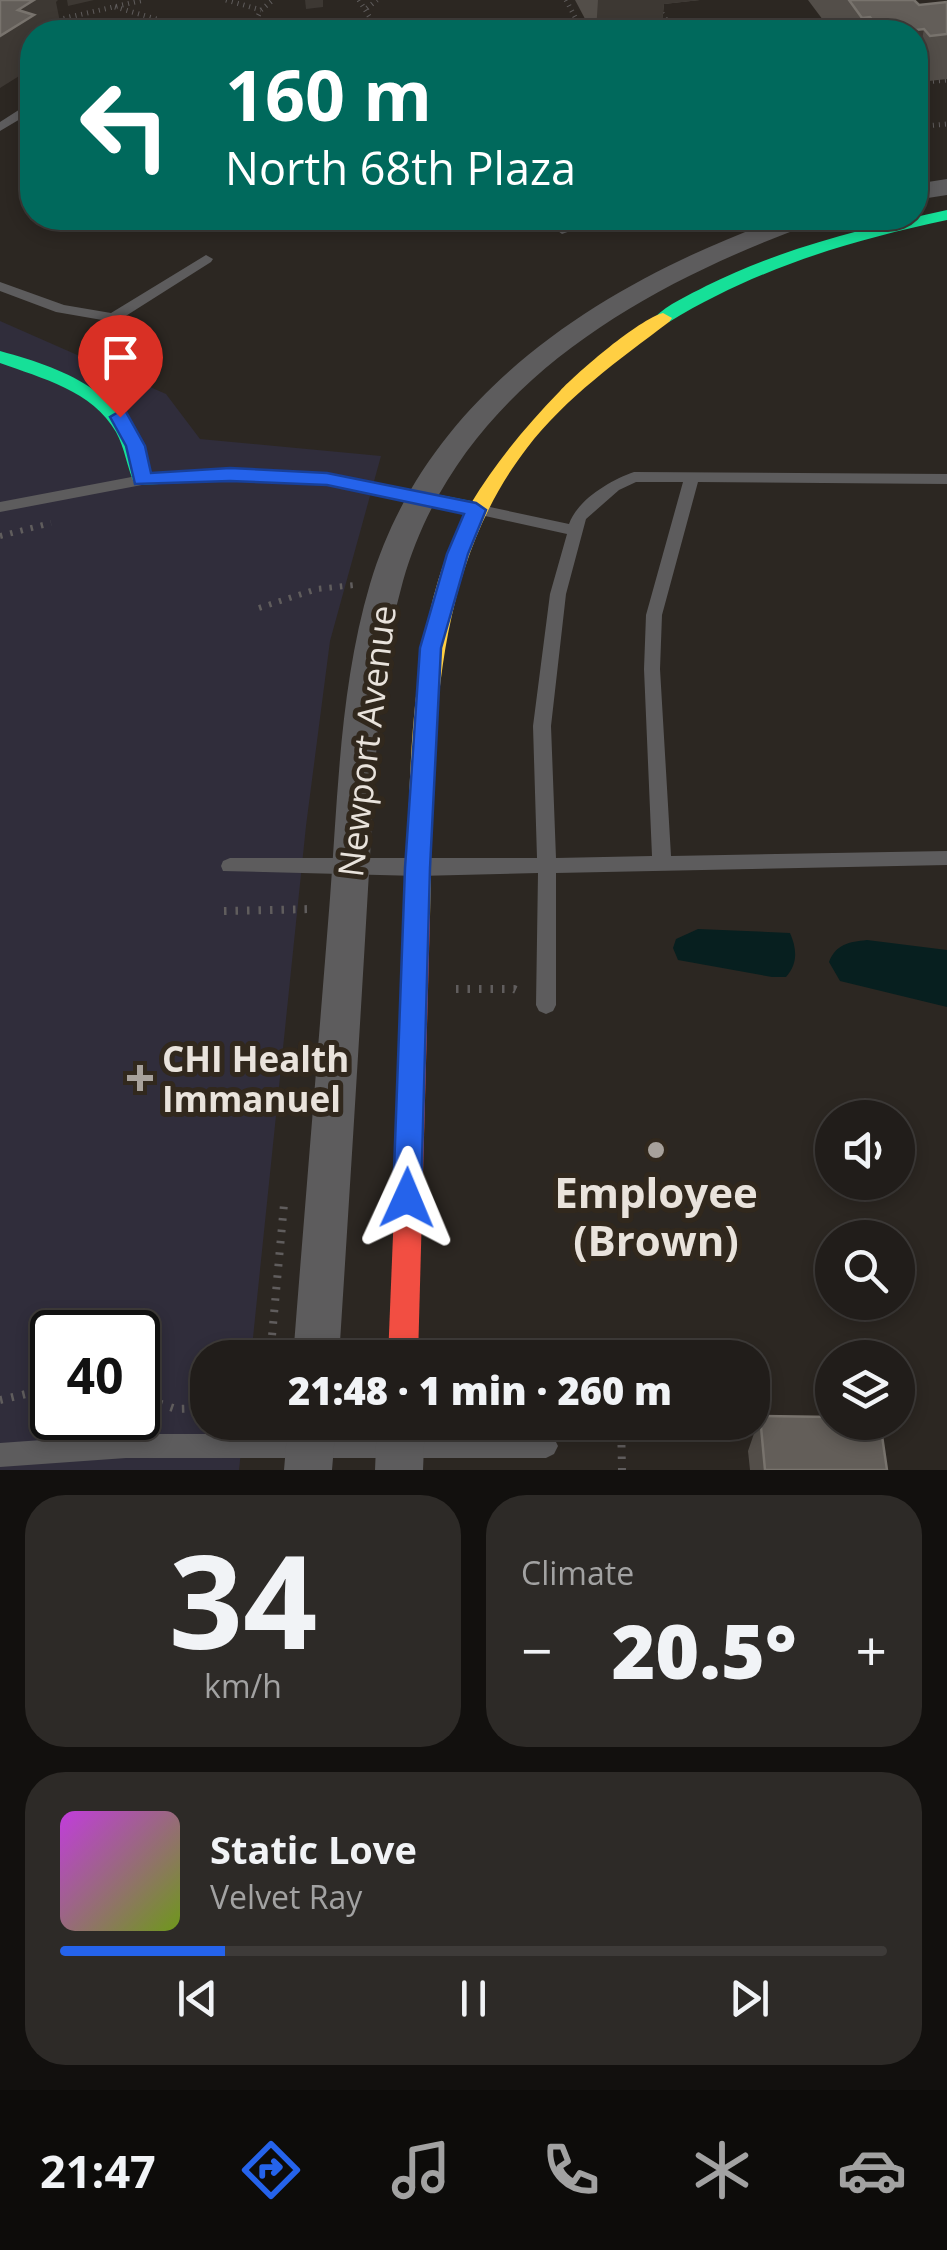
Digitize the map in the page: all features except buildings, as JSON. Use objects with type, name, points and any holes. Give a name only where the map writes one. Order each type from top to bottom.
[{"type":"street","name":"Newport Avenue","points":[[317,1340],[362,712],[376,621],[401,539],[420,500],[486,410],[545,352],[636,290],[708,253],[740,230]]},
{"type":"street","points":[[751,230],[786,257]]},
{"type":"street","name":"Newport Avenue","points":[[404,1340],[418,868],[431,641],[476,510],[535,424],[577,382],[684,305],[786,257],[873,230]]},
{"type":"street","points":[[0,356],[90,396],[120,417],[135,446],[142,480],[230,475],[311,478],[476,510]]},
{"type":"lane","points":[[0,286],[61,309],[114,318],[206,259]]},
{"type":"lane","points":[[114,318],[143,364]]},
{"type":"lane","points":[[546,1005],[548,866],[542,726],[558,594],[579,517],[614,486],[634,477],[947,479]]},
{"type":"lane","points":[[662,864],[652,669],[654,615],[692,477]]},
{"type":"lane","points":[[0,507],[142,480]]},
{"type":"lane","points":[[476,510],[575,530]]},
{"type":"lane","points":[[230,866],[418,868],[947,858]]},
{"type":"lane","points":[[0,1455],[75,1448],[546,1446]]},
{"type":"path","points":[[58,20],[144,0]]},
{"type":"path","points":[[226,0],[261,10]]},
{"type":"path","points":[[255,20],[272,0]]},
{"type":"path","points":[[358,0],[373,20]]},
{"type":"path","points":[[367,8],[377,0]]},
{"type":"path","points":[[658,6],[667,20]]},
{"type":"path","points":[[114,7],[159,20]]},
{"type":"path","points":[[259,608],[317,589],[354,586]]},
{"type":"path","points":[[224,911],[312,909]]},
{"type":"path","points":[[451,1007],[452,989],[514,989],[546,1005]]},
{"type":"path","points":[[0,1400],[30,1393]]},
{"type":"path","points":[[160,1403],[190,1408]]},
{"type":"path","points":[[621,1440],[622,1470]]},
{"type":"shaded area","name":"CHI Health Immanuel","points":[[0,321],[166,394],[200,439],[381,456],[330,641],[306,826],[253,1340],[190,1340],[190,1440],[242,1440],[239,1470],[0,1470]]},
{"type":"water","points":[[698,929],[790,933],[795,951],[793,967],[786,977],[772,977],[678,960],[673,948],[676,939]]},
{"type":"water","points":[[867,940],[947,950],[947,1007],[840,981],[829,962],[835,951]]},
{"type":"traffic: fast","points":[[928,219],[947,215]]},
{"type":"traffic: fast","points":[[663,318],[765,266],[882,230]]},
{"type":"traffic: fast","points":[[0,357],[74,385],[110,410],[124,427],[142,480],[230,475],[327,479],[476,509]]},
{"type":"traffic: slow","points":[[418,917],[425,732],[434,652],[450,578],[478,509],[521,443],[581,380],[663,318]]},
{"type":"traffic: jam","points":[[404,1340],[418,917]]},
{"type":"place","name":"CHI Health Immanuel","points":[[140,1078]]},
{"type":"place","name":"Employee (Brown)","points":[[656,1150]]},
{"type":"route","points":[[120,417],[135,446],[142,480],[230,475],[327,479],[476,510],[444,595],[430,648],[407,1198]]}]
